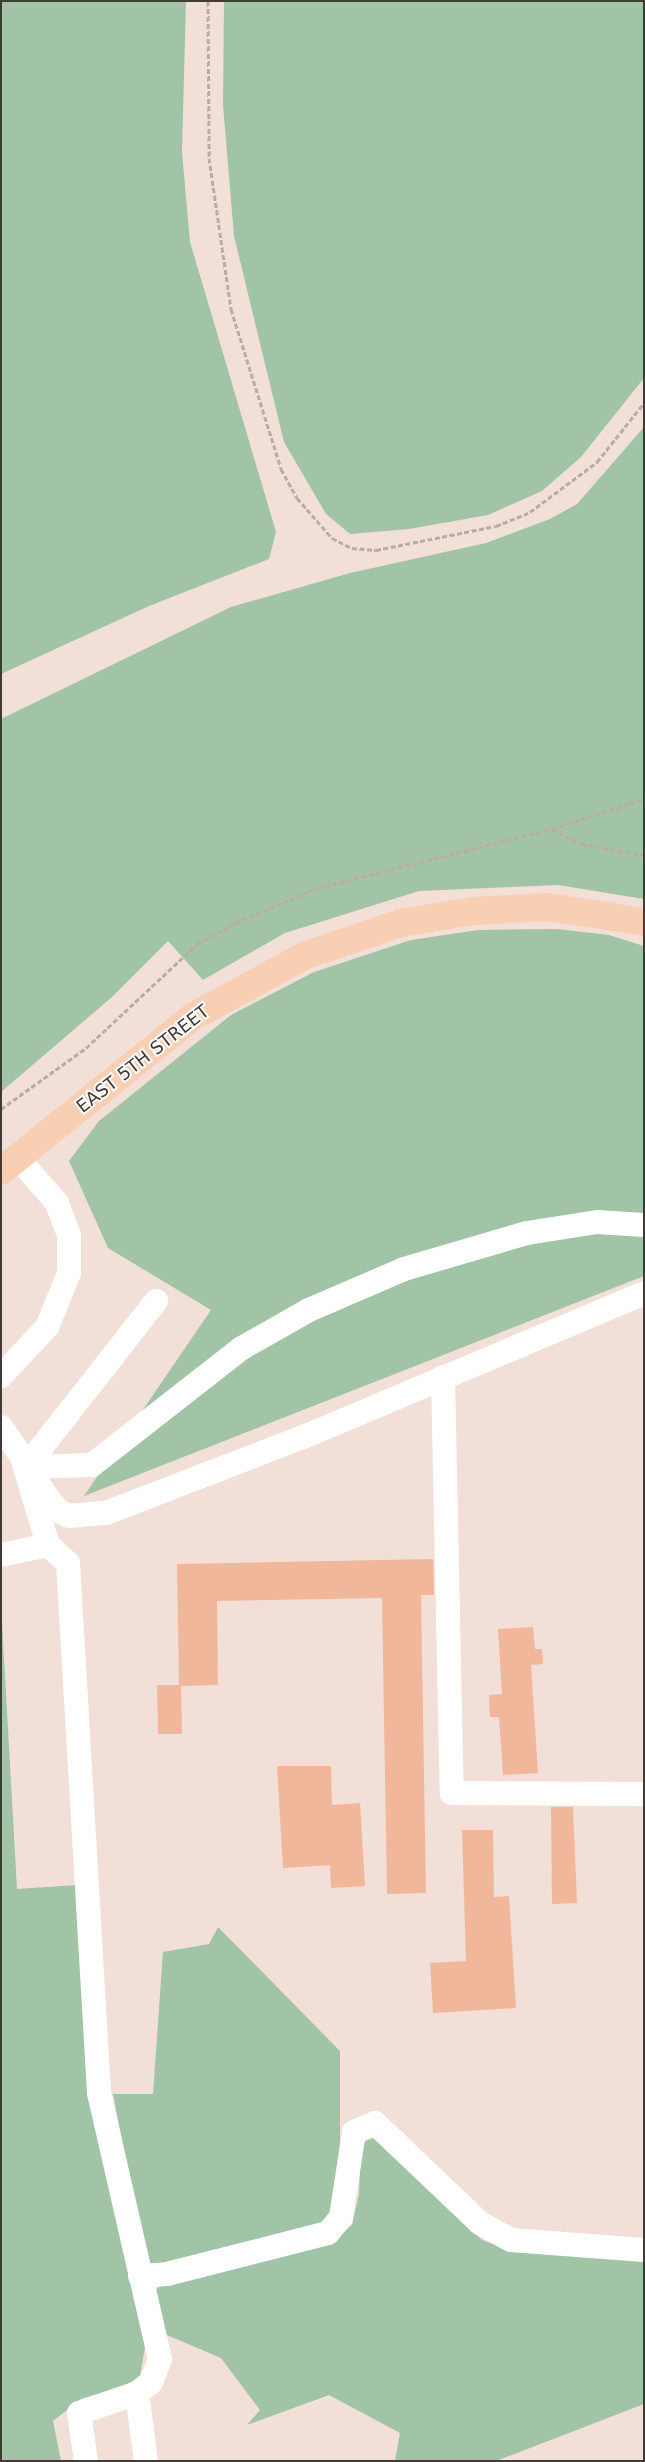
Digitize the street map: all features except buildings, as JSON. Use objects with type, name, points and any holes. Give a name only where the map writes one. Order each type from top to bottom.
[{"type":"main road","name":"EAST 5TH STREET","points":[[10,1164],[194,1016],[254,980],[348,939],[437,914],[499,909],[548,907],[644,922]]},
{"type":"street","points":[[1,1376],[47,1327],[70,1273],[69,1235],[58,1203],[10,1164]]},
{"type":"street","points":[[26,1468],[92,1465],[242,1348],[309,1310],[404,1269],[527,1233],[598,1222],[644,1225]]},
{"type":"street","points":[[1,1427],[26,1468],[57,1510],[69,1516],[106,1513],[313,1433],[443,1376],[644,1293]]},
{"type":"street","points":[[26,1468],[156,1301]]},
{"type":"street","points":[[443,1376],[452,1793],[644,1794]]},
{"type":"street","points":[[26,1468],[48,1544],[64,1556],[69,1573],[99,2093],[160,2359],[152,2382],[137,2393],[79,2413],[86,2461]]},
{"type":"street","points":[[1,1555],[48,1544]]},
{"type":"street","points":[[140,2276],[167,2274],[328,2233],[342,2217],[354,2132],[375,2123],[480,2223],[511,2240],[644,2250]]},
{"type":"street","points":[[137,2393],[146,2461]]},
{"type":"path","points":[[208,1],[209,158],[231,309],[281,469],[297,498],[332,538],[352,548],[376,550],[487,528],[530,512],[596,462],[644,403]]},
{"type":"path","points":[[1,1109],[86,1048],[196,944],[235,924],[318,888],[552,829],[644,799]]},
{"type":"path","points":[[552,829],[582,844],[644,854]]},
{"type":"green space","points":[[1,1],[186,1],[182,152],[190,242],[276,532],[269,559],[149,606],[1,674]]},
{"type":"green space","points":[[224,1],[644,1],[644,378],[581,457],[542,491],[488,515],[409,529],[350,534],[326,514],[284,442],[234,236],[223,105]]},
{"type":"green space","points":[[644,427],[644,899],[558,885],[419,891],[285,933],[203,980],[168,941],[112,997],[1,1092],[1,719],[231,607],[350,573],[486,543],[550,519],[577,504]]},
{"type":"green space","points":[[557,929],[609,935],[644,946],[644,1276],[84,1496],[211,1310],[108,1248],[69,1161],[99,1121],[231,1015],[314,972],[411,940],[478,930]]},
{"type":"green space","points":[[1,1605],[17,1889],[77,1885],[98,2137],[145,2347],[140,2376],[130,2385],[81,2399],[53,2421],[61,2461],[1,2461]]},
{"type":"green space","points":[[218,1927],[340,2051],[340,2187],[327,2222],[155,2267],[146,2265],[113,2094],[153,2094],[163,1952],[209,1944]]},
{"type":"green space","points":[[373,2138],[482,2240],[504,2248],[644,2259],[644,2404],[496,2461],[395,2461],[400,2433],[329,2395],[247,2425],[260,2410],[221,2358],[162,2333],[154,2291],[164,2283],[336,2238],[352,2225],[359,2194],[361,2143]]}]
